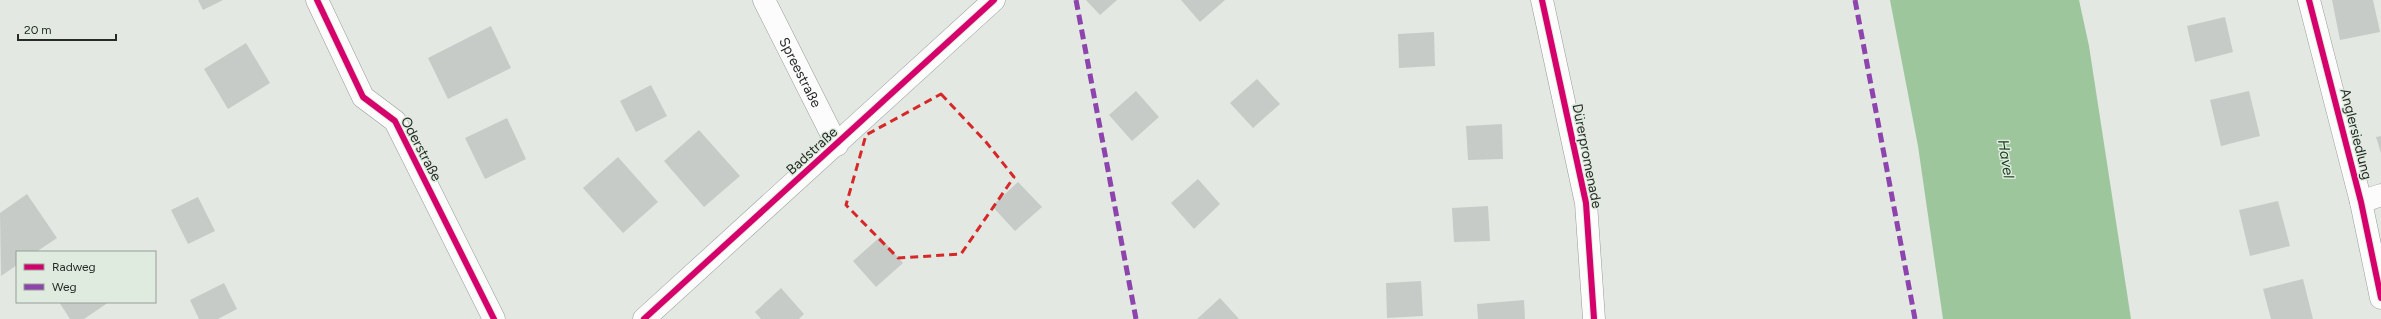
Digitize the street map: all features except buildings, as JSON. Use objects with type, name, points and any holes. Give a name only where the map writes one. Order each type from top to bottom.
[{"type":"street","name":"Oderstraße","points":[[317,0],[363,97],[395,121],[494,319]]},
{"type":"street","name":"Spreestraße","points":[[764,0],[837,145]]},
{"type":"street","name":"Badstraße","points":[[644,319],[837,145],[994,0]]},
{"type":"street","name":"Dürerpromenade","points":[[1542,0],[1586,203],[1594,319]]},
{"type":"street","name":"Anglersiedlung","points":[[2309,0],[2360,202],[2381,298]]},
{"type":"street","name":"Anglersiedlung","points":[[2360,202],[2381,195]]},
{"type":"highlighted area","points":[[941,94],[986,142],[1014,177],[961,254],[898,258],[846,205],[866,135]]},
{"type":"water","name":"Havel","points":[[1890,0],[2079,0],[2089,46],[2131,319],[1943,319],[1918,146]]},
{"type":"marked path","points":[[1076,0],[1136,319]]},
{"type":"marked path","points":[[1855,0],[1915,319]]},
{"type":"cycle path","points":[[317,0],[363,97],[395,121],[494,319]]},
{"type":"cycle path","points":[[644,319],[994,0]]},
{"type":"cycle path","points":[[1542,0],[1586,203],[1594,319]]},
{"type":"cycle path","points":[[2309,0],[2361,202],[2381,298]]}]
